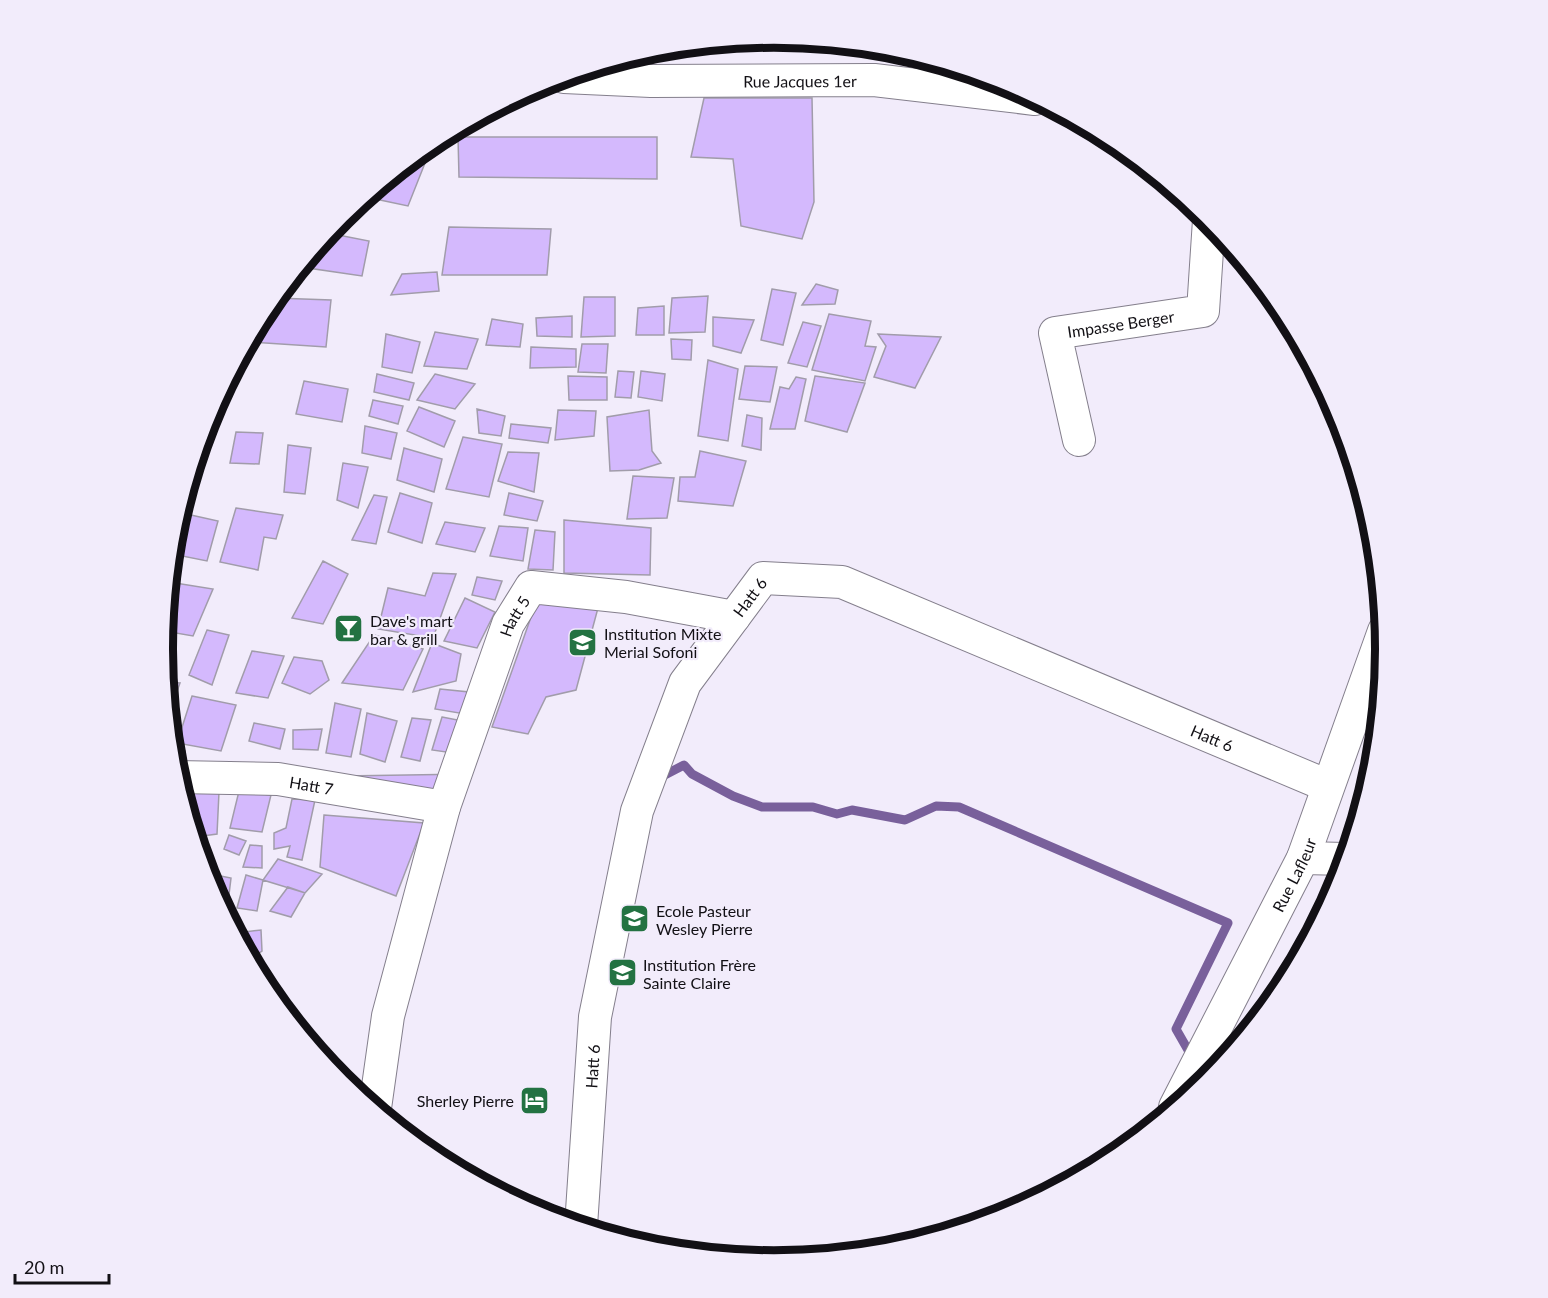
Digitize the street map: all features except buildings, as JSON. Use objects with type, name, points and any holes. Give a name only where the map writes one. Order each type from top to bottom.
[{"type":"street","name":"Rue Jacques 1er","points":[[587,78],[651,81],[874,80],[1008,96]]},
{"type":"street","name":"Impasse Berger","points":[[1079,440],[1056,333],[1203,311],[1208,234]]},
{"type":"street","name":"Hatt 6","points":[[582,1218],[595,1017],[637,811],[685,684],[763,578],[842,582],[1328,786]]},
{"type":"street","name":"Hatt 5","points":[[444,807],[508,624],[531,586],[626,597],[734,617]]},
{"type":"street","name":"Rue Lafleur","points":[[1186,1087],[1303,858],[1375,656]]},
{"type":"street","name":"Hatt 7","points":[[187,777],[278,779],[444,807]]},
{"type":"street","points":[[376,1099],[388,1016],[444,807]]},
{"type":"street","points":[[1303,858],[1337,859]]},
{"type":"waterway","points":[[657,779],[684,765],[692,774],[733,796],[762,807],[813,807],[837,814],[852,810],[905,820],[936,806],[959,807],[1228,923],[1176,1029],[1192,1057]]},
{"type":"place","name":"Dave's mart bar & grill","points":[[349,629]]},
{"type":"place","name":"Institution Mixte Merial Sofoni","points":[[583,642]]},
{"type":"place","name":"Ecole Pasteur Wesley Pierre","points":[[635,919]]},
{"type":"place","name":"Institution Frère Sainte Claire","points":[[622,973]]},
{"type":"place","name":"Sherley Pierre","points":[[535,1100]]}]
